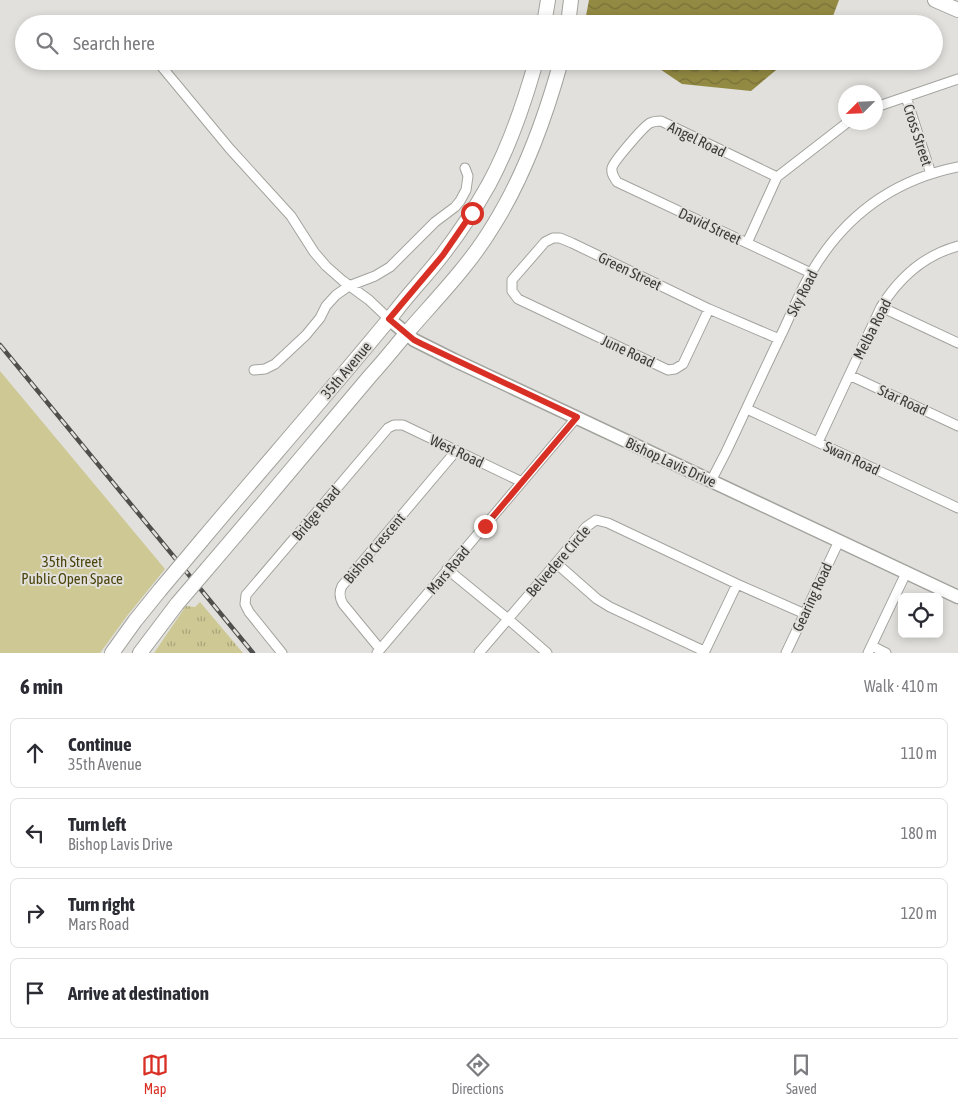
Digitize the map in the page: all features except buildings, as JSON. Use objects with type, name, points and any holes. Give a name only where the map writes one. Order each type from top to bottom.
[{"type":"main road","points":[[546,15],[548,0]]},
{"type":"main road","points":[[569,15],[571,0]]},
{"type":"main road","points":[[934,0],[958,10]]},
{"type":"main road","name":"35th Avenue","points":[[112,653],[160,590],[447,250],[489,184],[509,143],[533,70]]},
{"type":"main road","name":"35th Avenue","points":[[140,653],[206,569],[471,258],[502,212],[528,159],[542,123],[557,70]]},
{"type":"street","points":[[164,70],[230,149],[291,216],[319,258],[330,270],[369,300],[389,319]]},
{"type":"street","points":[[883,105],[958,80]]},
{"type":"street","name":"Cross Street","points":[[906,97],[930,174]]},
{"type":"street","name":"Angel Road","points":[[612,174],[612,165],[644,126],[652,122],[661,121],[777,177]]},
{"type":"street","points":[[747,243],[777,177],[838,130]]},
{"type":"street","name":"Sky Road","points":[[711,481],[811,273],[830,245],[850,222],[866,208],[896,188],[930,174],[958,167]]},
{"type":"street","points":[[254,370],[265,369],[275,364],[306,335],[320,318],[331,299],[349,286],[375,276],[390,267],[435,222],[455,207],[466,190],[468,176],[465,168]]},
{"type":"street","name":"David Street","points":[[612,174],[617,182],[811,273]]},
{"type":"street","name":"Green Street","points":[[518,299],[512,290],[512,280],[545,242],[553,238],[560,238],[709,309],[779,339]]},
{"type":"street","name":"Melba Road","points":[[818,442],[881,307],[891,292],[912,270],[923,262],[936,254],[958,246]]},
{"type":"street","name":"June Road","points":[[518,299],[668,370],[675,369],[683,364],[709,309]]},
{"type":"street","points":[[881,307],[958,343]]},
{"type":"street","name":"Bishop Lavis Drive","points":[[389,319],[414,340],[430,348],[958,597]]},
{"type":"street","name":"Star Road","points":[[849,375],[958,426]]},
{"type":"street","name":"Swan Road","points":[[747,409],[958,508]]},
{"type":"street","name":"Mars Road","points":[[378,651],[577,417]]},
{"type":"street","name":"West Road","points":[[392,426],[403,425],[522,482]]},
{"type":"street","name":"Bridge Road","points":[[282,653],[251,616],[246,604],[248,592],[379,437],[392,426]]},
{"type":"street","name":"Bishop Crescent","points":[[378,651],[343,604],[340,589],[456,451]]},
{"type":"street","name":"Belvedere Circle","points":[[479,653],[594,520],[608,523],[805,614]]},
{"type":"street","name":"Gearing Road","points":[[786,653],[839,541]]},
{"type":"street","points":[[556,563],[596,599],[704,652],[737,584]]},
{"type":"street","points":[[448,570],[547,653]]},
{"type":"street","points":[[886,653],[870,650],[906,573]]},
{"type":"green space","name":"35th Street Public Open Space","points":[[0,371],[165,569],[100,653],[0,653]]},
{"type":"green space","points":[[200,602],[243,653],[154,653],[186,606],[195,607]]},
{"type":"water","points":[[589,0],[839,0],[833,15],[586,15]]},
{"type":"water","points":[[661,70],[776,70],[751,91],[682,84]]},
{"type":"railway","points":[[0,345],[253,653]]},
{"type":"route","points":[[472,213],[443,255],[389,319],[414,340],[577,417],[485,526]]}]
